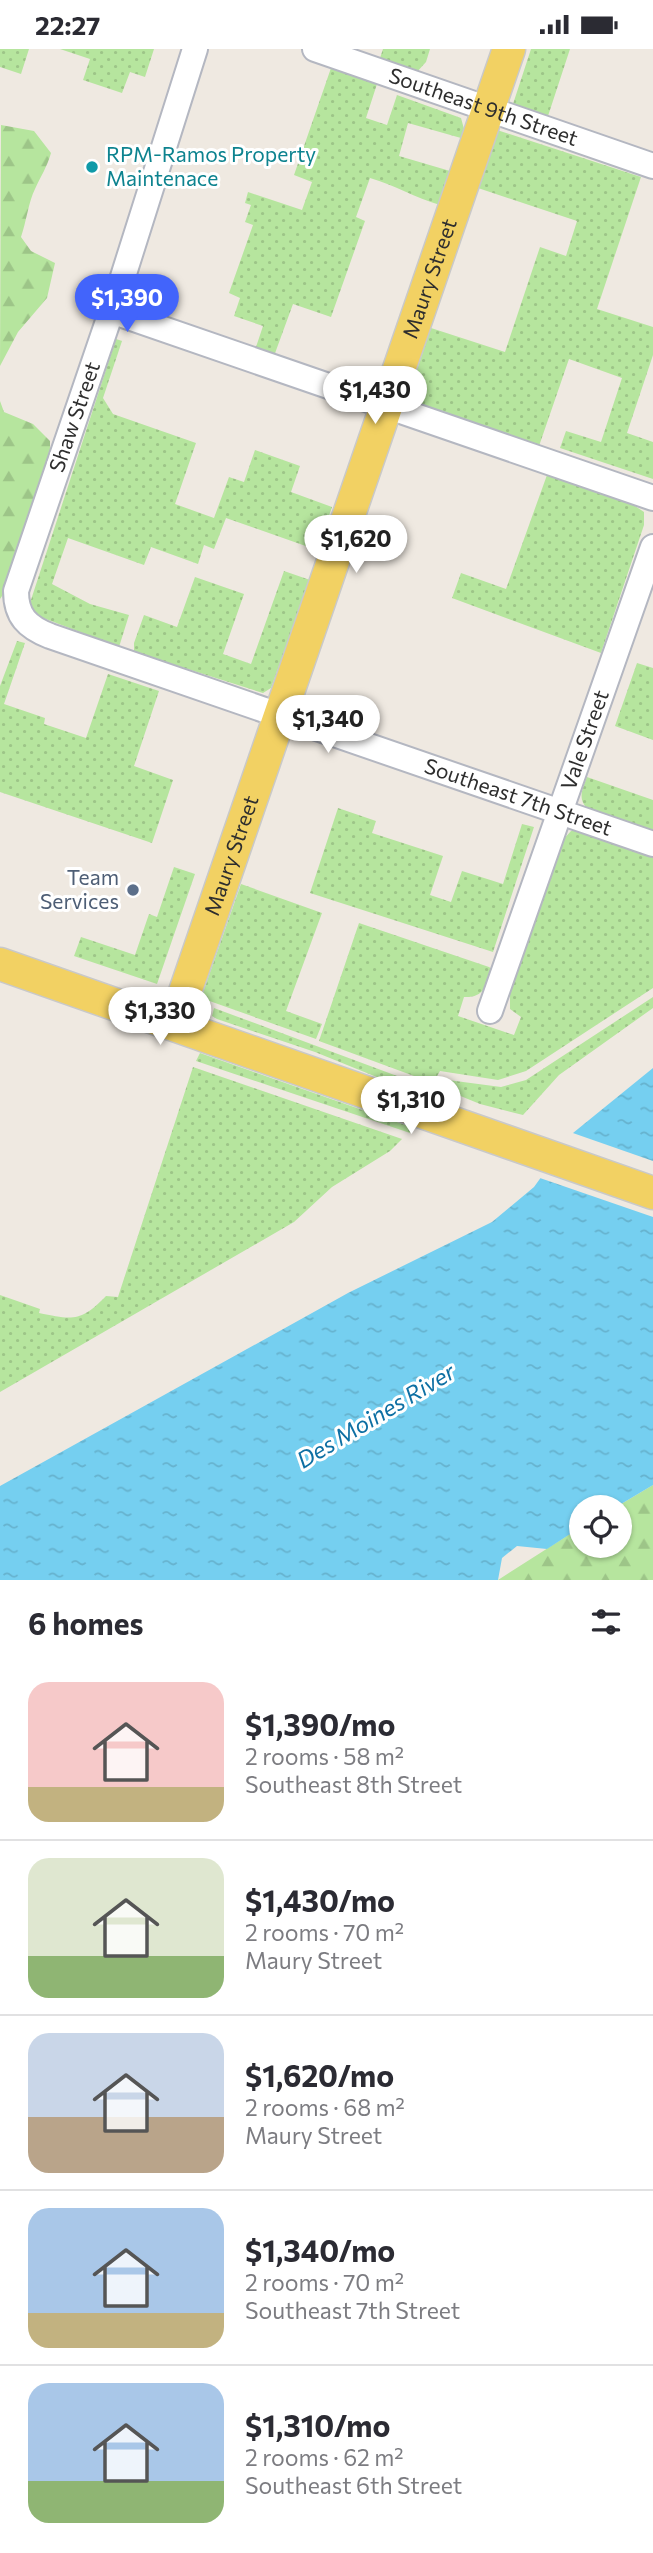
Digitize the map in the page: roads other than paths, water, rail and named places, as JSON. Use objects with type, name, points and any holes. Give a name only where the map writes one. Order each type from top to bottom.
[{"type":"main road","name":"Maury Street","points":[[174,1024],[509,49]]},
{"type":"main road","points":[[0,964],[653,1193]]},
{"type":"street","name":"Shaw Street","points":[[26,623],[19,613],[16,591],[195,49]]},
{"type":"street","name":"Southeast 9th Street","points":[[315,49],[653,166]]},
{"type":"street","points":[[111,310],[653,498]]},
{"type":"street","name":"Vale Street","points":[[490,1011],[653,547]]},
{"type":"street","name":"Southeast 7th Street","points":[[26,623],[50,636],[653,844]]},
{"type":"water","name":"Des Moines River","points":[[653,1068],[653,1485],[632,1497],[632,1495],[569,1495],[569,1535],[547,1549],[517,1546],[502,1558],[498,1580],[0,1580],[0,1486],[348,1293],[492,1222],[534,1187],[573,1133]]},
{"type":"place","name":"RPM-Ramos Property Maintenace","points":[[92,167]]},
{"type":"place","name":"Team Services","points":[[133,890]]}]
